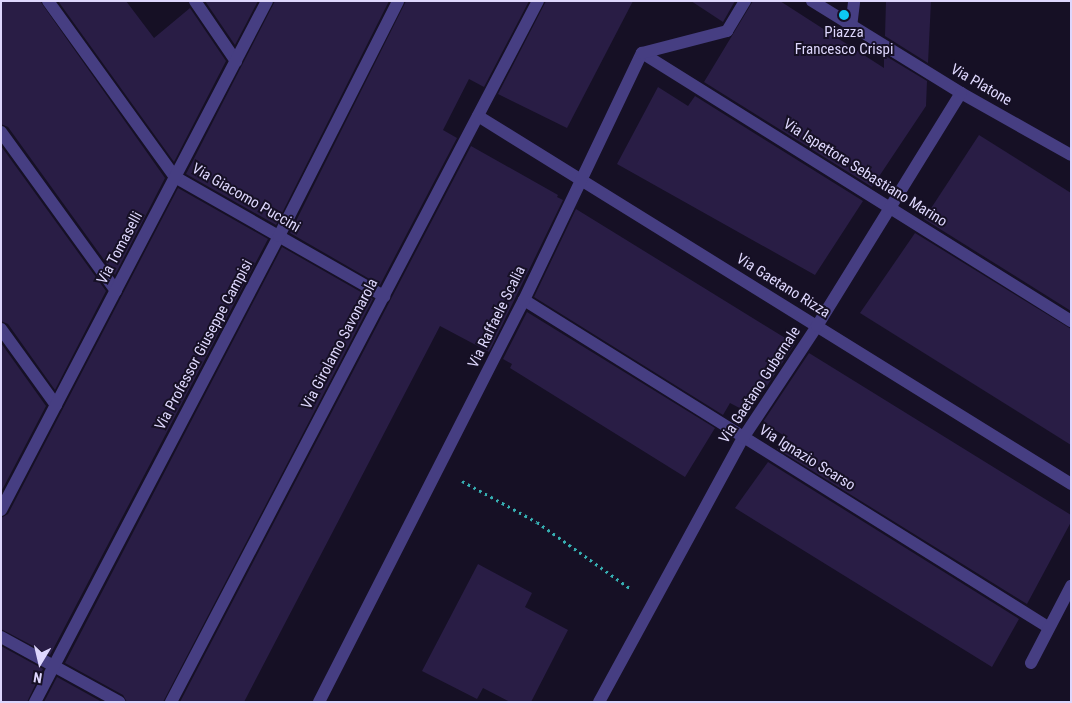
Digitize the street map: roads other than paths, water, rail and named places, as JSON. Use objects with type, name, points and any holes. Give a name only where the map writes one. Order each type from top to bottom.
[{"type":"street","name":"Via Giacomo Puccini","points":[[48,1],[175,177],[384,296]]},
{"type":"street","points":[[195,1],[236,60]]},
{"type":"street","name":"Via Tomaselli","points":[[1,510],[267,1]]},
{"type":"street","name":"Via Professor Giuseppe Campisi","points":[[35,702],[279,236],[398,1]]},
{"type":"street","name":"Via Girolamo Savonarola","points":[[171,702],[538,1]]},
{"type":"street","points":[[642,53],[727,31],[746,1]]},
{"type":"street","name":"Via Platone","points":[[812,1],[851,27],[961,93],[1071,155]]},
{"type":"street","points":[[851,27],[854,1]]},
{"type":"street","name":"Via Raffaele Scalia","points":[[319,702],[524,300],[642,53]]},
{"type":"street","name":"Via Ispettore Sebastiano Marino","points":[[642,53],[1071,321]]},
{"type":"street","name":"Via Gaetano Gubernale","points":[[599,702],[744,438],[817,326],[961,93]]},
{"type":"street","name":"Via Gaetano Rizza","points":[[478,116],[1071,484]]},
{"type":"street","points":[[1,132],[116,290]]},
{"type":"street","name":"Via Ignazio Scarso","points":[[524,300],[1048,627]]},
{"type":"street","points":[[1,329],[56,405]]},
{"type":"street","points":[[1031,663],[1048,627],[1071,586]]},
{"type":"street","points":[[1,637],[119,702]]},
{"type":"place","name":"Piazza Francesco Crispi","points":[[844,15]]}]
